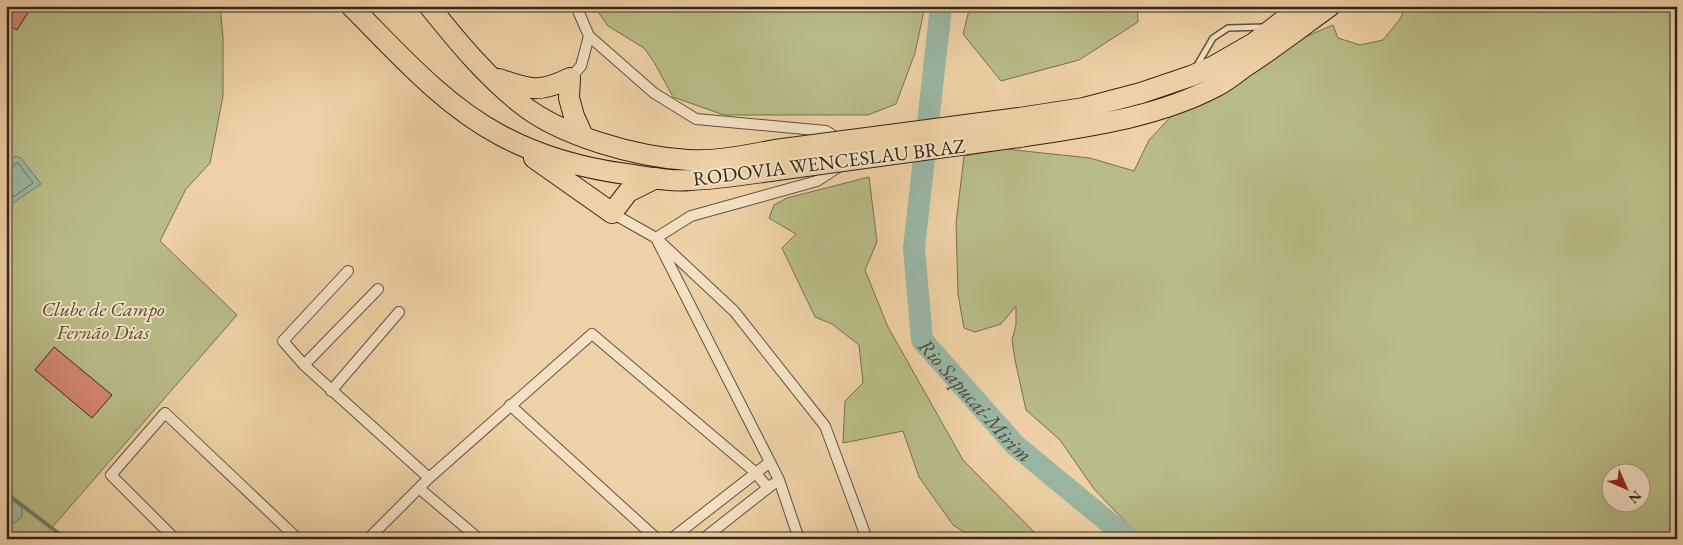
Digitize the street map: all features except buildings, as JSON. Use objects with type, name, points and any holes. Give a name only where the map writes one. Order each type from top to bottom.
[{"type":"highway","name":"RODOVIA WENCESLAU BRAZ","points":[[350,6],[427,81],[464,111],[499,134],[534,151],[578,166],[688,181],[776,160],[1019,128],[1088,126],[1142,114],[1215,87],[1330,6]]},
{"type":"highway","name":"RODOVIA WENCESLAU BRAZ","points":[[428,6],[489,76],[521,105],[552,124],[618,148],[650,156],[689,160],[776,160]]},
{"type":"highway","name":"RODOVIA WENCESLAU BRAZ","points":[[1019,128],[1141,93],[1191,76],[1214,66],[1254,42],[1302,6]]},
{"type":"highway","points":[[489,76],[523,88],[539,90],[570,78],[569,98],[574,116],[583,136]]},
{"type":"highway","points":[[499,134],[612,213],[628,192],[656,178]]},
{"type":"street","points":[[576,6],[589,36],[654,93],[696,119],[826,131],[837,138],[843,148],[844,156],[840,167],[817,180],[691,216],[656,238]]},
{"type":"street","points":[[570,78],[581,66],[589,36]]},
{"type":"street","points":[[612,213],[656,238],[734,311],[825,426],[867,539]]},
{"type":"street","points":[[656,238],[779,480],[799,539]]},
{"type":"street","points":[[348,271],[284,341],[304,365],[331,391],[429,478]]},
{"type":"street","points":[[304,365],[378,289]]},
{"type":"street","points":[[331,391],[399,312]]},
{"type":"street","points":[[368,539],[429,478],[592,334],[755,472],[768,488]]},
{"type":"street","points":[[510,405],[657,539]]},
{"type":"street","points":[[174,539],[111,475],[165,413],[298,539]]},
{"type":"street","points":[[671,539],[770,462]]},
{"type":"street","points":[[703,539],[779,480]]},
{"type":"street","points":[[420,488],[479,539]]},
{"type":"green space","name":"Clube de Campo Fernão Dias","points":[[6,6],[220,6],[223,37],[223,96],[210,163],[186,189],[160,241],[237,315],[42,539],[6,539]]},
{"type":"green space","points":[[594,6],[925,6],[915,53],[896,104],[868,115],[724,115],[673,97],[644,48],[608,26]]},
{"type":"green space","points":[[970,6],[1137,6],[1138,22],[1079,60],[1001,81],[963,34]]},
{"type":"green space","points":[[1406,6],[1677,6],[1677,539],[1155,539],[1135,532],[1094,489],[1060,440],[1026,410],[1012,340],[1016,325],[1016,306],[1001,324],[975,332],[964,328],[958,294],[956,223],[964,156],[1005,149],[1090,158],[1134,171],[1149,140],[1178,109],[1291,43],[1333,25],[1338,38],[1360,45],[1383,40],[1400,19]]},
{"type":"green space","points":[[869,177],[877,242],[865,270],[888,327],[963,460],[1041,539],[974,538],[953,525],[919,477],[903,431],[843,443],[845,401],[863,383],[859,345],[832,324],[815,317],[782,248],[796,234],[769,218],[774,205],[787,198]]},
{"type":"water","points":[[15,156],[21,158],[41,184],[13,203],[6,201],[6,167]]},
{"type":"water","points":[[6,495],[22,508],[22,517],[10,526],[6,526]]},
{"type":"waterway","name":"Rio Sapucaí-Mirim","points":[[941,6],[914,248],[922,340],[1015,445],[1129,539]]},
{"type":"waterway","points":[[6,493],[66,539]]}]
